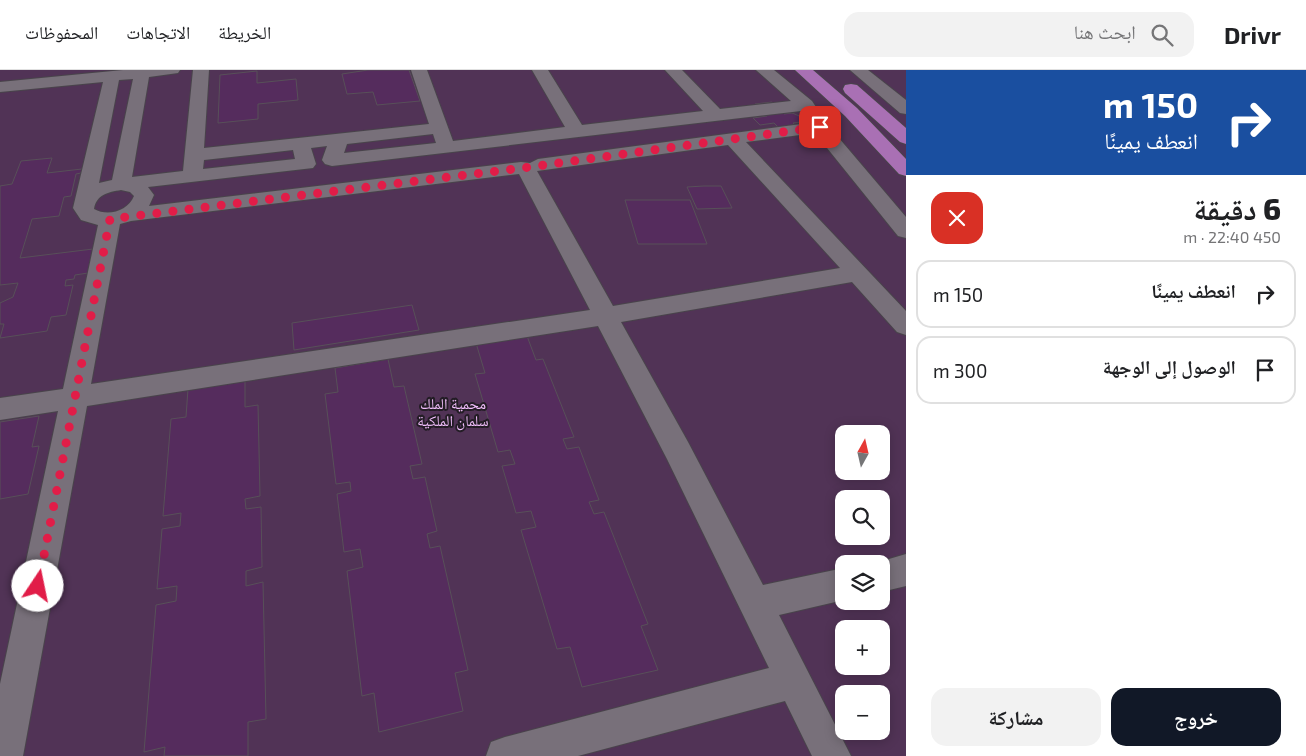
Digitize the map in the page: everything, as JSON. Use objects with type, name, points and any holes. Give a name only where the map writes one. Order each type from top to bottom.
[{"type":"main road","points":[[803,70],[851,112],[906,170]]},
{"type":"main road","points":[[840,80],[906,138]]},
{"type":"street","points":[[0,86],[172,70]]},
{"type":"street","points":[[193,177],[201,70]]},
{"type":"street","points":[[419,70],[446,147]]},
{"type":"street","points":[[540,70],[577,131]]},
{"type":"street","points":[[673,70],[716,115]]},
{"type":"street","points":[[764,70],[806,105],[820,127],[898,215],[906,231]]},
{"type":"street","points":[[858,70],[906,109]]},
{"type":"street","points":[[121,184],[142,73]]},
{"type":"street","points":[[112,76],[86,199],[83,205],[84,211],[95,218],[118,217],[528,167],[820,127]]},
{"type":"street","points":[[86,199],[101,189],[121,184],[806,105]]},
{"type":"street","points":[[105,111],[136,108]]},
{"type":"street","points":[[679,119],[700,143]]},
{"type":"street","points":[[195,155],[440,128]]},
{"type":"street","points":[[332,160],[339,139]]},
{"type":"street","points":[[511,139],[532,140],[543,147],[546,157],[528,167],[504,165],[493,156],[492,151],[495,146],[511,139]]},
{"type":"street","points":[[733,139],[906,326]]},
{"type":"street","points":[[300,143],[306,164]]},
{"type":"street","points":[[306,164],[296,174],[297,184],[310,191],[324,192],[345,185],[351,175],[346,166],[332,160]]},
{"type":"street","points":[[528,167],[678,451],[832,756]]},
{"type":"street","points":[[4,756],[75,397],[118,217],[140,206],[144,195],[137,187],[121,184]]},
{"type":"street","points":[[0,409],[606,316],[858,274]]},
{"type":"street","points":[[890,574],[906,570]]},
{"type":"street","points":[[755,603],[835,586]]},
{"type":"street","points":[[505,756],[794,680]]},
{"type":"green space","name":"محمية الملك سلمان الملكية","points":[[0,70],[906,70],[906,756],[0,756]]},
{"type":"building","points":[[368,70],[409,70],[420,101],[377,105],[373,92],[347,94],[342,74]]},
{"type":"building","points":[[257,71],[257,83],[296,79],[298,100],[258,104],[258,119],[218,123],[220,75]]},
{"type":"building","points":[[772,102],[784,114],[792,113],[802,117],[801,122],[793,123],[804,133],[786,135],[774,123],[760,125],[753,118],[767,116],[755,104]]},
{"type":"building","points":[[52,158],[47,173],[82,169],[81,173],[76,174],[71,196],[64,197],[59,216],[32,219],[20,258],[93,249],[88,273],[75,275],[74,279],[66,280],[65,286],[73,285],[66,315],[51,317],[47,331],[0,338],[4,324],[0,324],[0,303],[13,297],[18,283],[0,285],[0,186],[12,184],[21,161]]},
{"type":"building","points":[[721,186],[732,208],[697,209],[687,187]]},
{"type":"building","points":[[625,200],[690,200],[707,244],[638,244]]},
{"type":"building","points":[[412,305],[419,330],[294,350],[292,323]]},
{"type":"building","points":[[527,336],[536,360],[543,359],[574,437],[563,439],[567,449],[579,447],[599,500],[589,502],[594,514],[604,512],[648,624],[641,626],[658,670],[582,687],[570,647],[557,649],[521,530],[536,527],[531,511],[516,513],[502,466],[515,464],[510,450],[498,452],[475,374],[485,373],[476,343]]},
{"type":"building","points":[[388,359],[394,387],[404,386],[422,464],[410,466],[413,479],[425,477],[437,531],[427,534],[430,548],[440,546],[468,670],[455,673],[463,711],[379,732],[374,693],[362,696],[347,571],[363,567],[360,549],[344,552],[337,494],[351,491],[350,482],[336,484],[325,394],[338,392],[335,368]]},
{"type":"building","points":[[245,381],[245,407],[258,405],[260,496],[245,499],[246,509],[261,507],[262,567],[246,571],[246,586],[263,582],[266,719],[248,722],[248,756],[164,756],[165,747],[144,752],[156,605],[176,601],[177,586],[157,589],[162,529],[180,526],[181,513],[163,516],[171,419],[186,417],[188,389]]},
{"type":"building","points":[[39,416],[32,447],[39,446],[28,494],[0,499],[0,422]]},
{"type":"route","points":[[38,586],[110,219],[125,215],[530,167],[820,127]]}]
